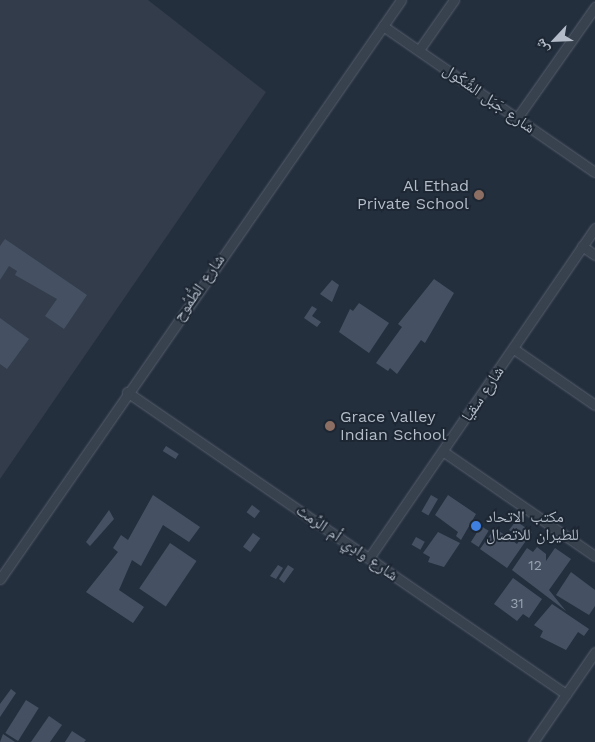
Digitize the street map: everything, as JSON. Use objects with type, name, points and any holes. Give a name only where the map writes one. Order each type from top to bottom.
[{"type":"street","name":"شارع الطُّمُوح","points":[[0,579],[401,0]]},
{"type":"street","points":[[419,50],[454,0]]},
{"type":"street","points":[[517,118],[595,7]]},
{"type":"street","name":"شارع جَبَل الشُّكُول","points":[[383,26],[595,172]]},
{"type":"street","name":"شارع سقيا","points":[[369,558],[444,452],[595,228]]},
{"type":"street","points":[[582,246],[595,255]]},
{"type":"street","points":[[514,349],[595,405]]},
{"type":"street","name":"شارع وادِي أم الرِّمث","points":[[128,392],[566,694]]},
{"type":"street","points":[[444,452],[595,556]]},
{"type":"street","points":[[533,742],[595,652]]},
{"type":"shaded area","points":[[0,0],[148,0],[266,92],[0,479]]},
{"type":"building","points":[[5,239],[87,295],[64,329],[45,316],[57,299],[15,275],[17,271],[9,266],[0,280],[0,246]]},
{"type":"building","points":[[434,279],[454,293],[425,343],[421,340],[397,374],[390,368],[388,371],[376,363],[402,327],[398,324]]},
{"type":"building","points":[[332,280],[339,285],[332,302],[320,294]]},
{"type":"building","points":[[359,303],[389,323],[369,353],[339,332],[350,309],[353,311]]},
{"type":"building","points":[[312,306],[317,309],[312,316],[321,322],[317,327],[304,318]]},
{"type":"building","points":[[0,318],[29,339],[7,369],[0,364]]},
{"type":"building","points":[[166,446],[179,454],[176,459],[163,451]]},
{"type":"building","points":[[153,495],[200,527],[189,542],[163,525],[141,566],[132,560],[119,590],[144,607],[133,623],[86,592],[118,552],[113,548],[121,535],[128,540]]},
{"type":"building","points":[[431,495],[438,499],[428,515],[422,511]]},
{"type":"building","points":[[448,495],[476,514],[461,540],[456,536],[458,532],[435,515]]},
{"type":"building","points":[[252,505],[260,511],[255,518],[247,512]]},
{"type":"building","points":[[109,510],[114,519],[90,546],[86,542]]},
{"type":"building","points":[[516,521],[532,532],[507,568],[480,549],[495,528],[517,544],[521,538],[509,530]]},
{"type":"building","points":[[481,526],[489,531],[479,547],[471,542]]},
{"type":"building","points":[[438,532],[460,543],[444,567],[428,562],[430,557],[423,553]]},
{"type":"building","points":[[253,533],[260,538],[250,552],[243,547]]},
{"type":"building","points":[[416,537],[425,542],[420,550],[412,545]]},
{"type":"building","points":[[170,543],[197,561],[166,606],[139,589]]},
{"type":"building","points":[[537,547],[546,554],[546,561],[555,548],[571,559],[549,590],[566,611],[512,570],[527,548],[533,552]]},
{"type":"building","points":[[278,565],[283,568],[276,579],[270,576]]},
{"type":"building","points":[[288,565],[294,569],[284,583],[279,579]]},
{"type":"building","points":[[571,572],[595,590],[595,606],[589,615],[556,595]]},
{"type":"building","points":[[513,578],[542,599],[529,618],[523,614],[517,621],[494,604]]},
{"type":"building","points":[[552,604],[589,629],[584,636],[578,632],[566,650],[540,637],[543,631],[534,625]]},
{"type":"building","points":[[11,689],[16,693],[0,717],[0,704]]},
{"type":"building","points":[[26,700],[39,708],[18,741],[5,733]]},
{"type":"building","points":[[49,716],[62,725],[50,742],[31,742]]},
{"type":"building","points":[[72,731],[86,740],[84,742],[65,742]]},
{"type":"building","points":[[3,734],[15,742],[0,742]]},
{"type":"place","name":"Al Ethad Private School","points":[[479,195]]},
{"type":"place","name":"Grace Valley Indian School","points":[[330,426]]},
{"type":"place","name":"مكتب الاتحاد للطيران للاتصال","points":[[476,526]]}]
